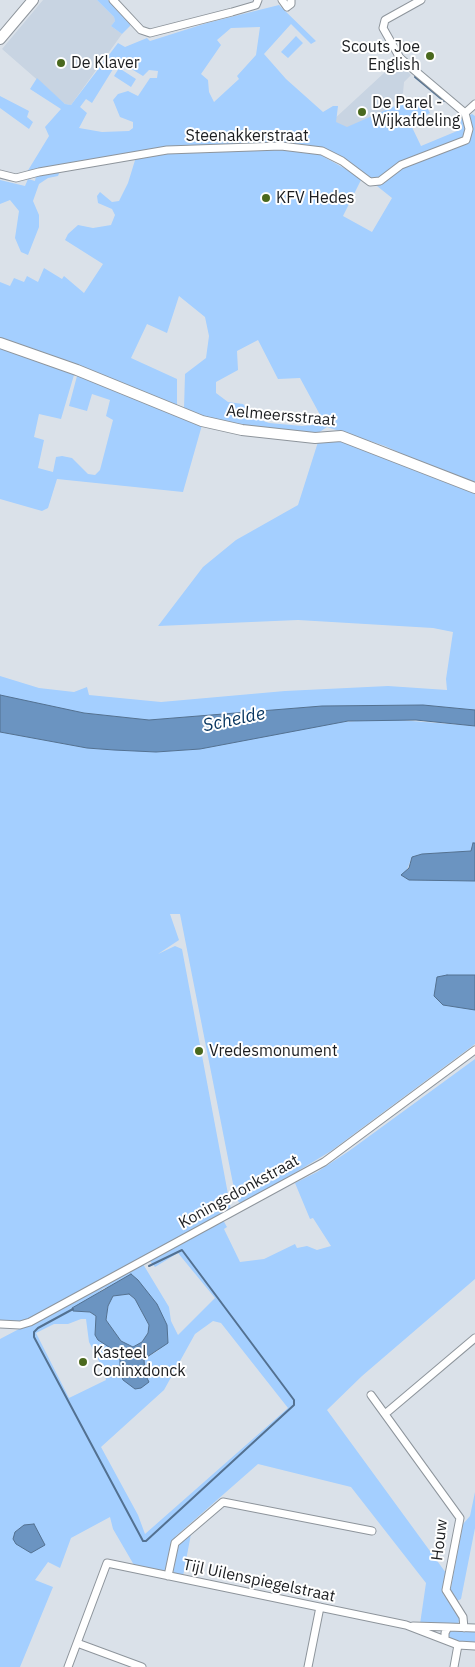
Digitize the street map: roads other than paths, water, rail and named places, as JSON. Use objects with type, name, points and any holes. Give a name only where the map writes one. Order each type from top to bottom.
[{"type":"street","points":[[0,39],[33,0]]},
{"type":"street","points":[[113,0],[141,30],[150,32],[232,12],[256,4],[258,0]]},
{"type":"street","points":[[281,1],[287,7],[291,4],[291,0]]},
{"type":"street","points":[[421,0],[386,20],[383,28],[400,58],[465,114],[475,104]]},
{"type":"street","name":"Steenakkerstraat","points":[[0,174],[16,178],[39,172],[167,150],[281,146],[322,151],[342,162],[370,182],[380,181],[401,165],[466,140],[469,133],[465,114]]},
{"type":"street","name":"Aelmeersstraat","points":[[0,343],[77,370],[202,421],[242,430],[315,438],[341,436],[475,488]]},
{"type":"street","name":"Koningsdonkstraat","points":[[0,1324],[20,1325],[30,1322],[324,1162],[475,1050]]},
{"type":"street","points":[[385,1414],[475,1338]]},
{"type":"street","name":"Houw","points":[[371,1395],[460,1518],[446,1590],[462,1617],[464,1628]]},
{"type":"street","points":[[168,1576],[175,1543],[223,1502],[372,1531]]},
{"type":"street","name":"Tijl Uilenspiegelstraat","points":[[77,1643],[107,1563],[406,1625],[475,1628]]},
{"type":"street","points":[[308,1667],[320,1607]]},
{"type":"street","name":"Tijl Uilenspiegelstraat","points":[[406,1625],[458,1645],[475,1646]]},
{"type":"street","points":[[445,1640],[445,1633],[448,1627]]},
{"type":"street","points":[[68,1667],[77,1643],[142,1667]]},
{"type":"street","points":[[454,1667],[458,1645]]},
{"type":"water","name":"Schelde","points":[[0,695],[84,713],[149,720],[322,706],[423,705],[475,710],[475,726],[416,720],[348,721],[200,749],[156,752],[114,750],[87,748],[0,732]]},
{"type":"water","points":[[473,843],[475,843],[475,881],[409,880],[401,875],[409,868],[412,857],[422,854],[471,851]]},
{"type":"water","points":[[475,975],[475,1010],[443,1005],[434,996],[437,977]]},
{"type":"water","points":[[131,1274],[138,1280],[157,1304],[167,1325],[168,1343],[144,1359],[145,1374],[149,1382],[141,1388],[135,1389],[123,1380],[120,1372],[120,1354],[98,1340],[95,1335],[96,1316],[90,1312],[73,1311],[72,1308]],"holes":[[[129,1294],[135,1299],[149,1325],[148,1333],[142,1342],[133,1347],[121,1341],[106,1320],[108,1306],[113,1296]]]},
{"type":"water","points":[[34,1524],[45,1545],[31,1553],[16,1544],[13,1539],[15,1532],[24,1525]]},
{"type":"waterway","points":[[415,77],[444,101]]},
{"type":"waterway","points":[[73,1309],[38,1328],[34,1332],[34,1337],[143,1541],[146,1541],[294,1405],[294,1400],[182,1250],[149,1266]]},
{"type":"place","name":"Scouts Joe English","points":[[430,56]]},
{"type":"place","name":"De Klaver","points":[[61,63]]},
{"type":"place","name":"De Parel - Wijkafdeling","points":[[362,112]]},
{"type":"place","name":"KFV Hedes","points":[[266,198]]},
{"type":"place","name":"Vredesmonument","points":[[199,1051]]},
{"type":"place","name":"Kasteel Coninxdonck","points":[[83,1362]]}]
